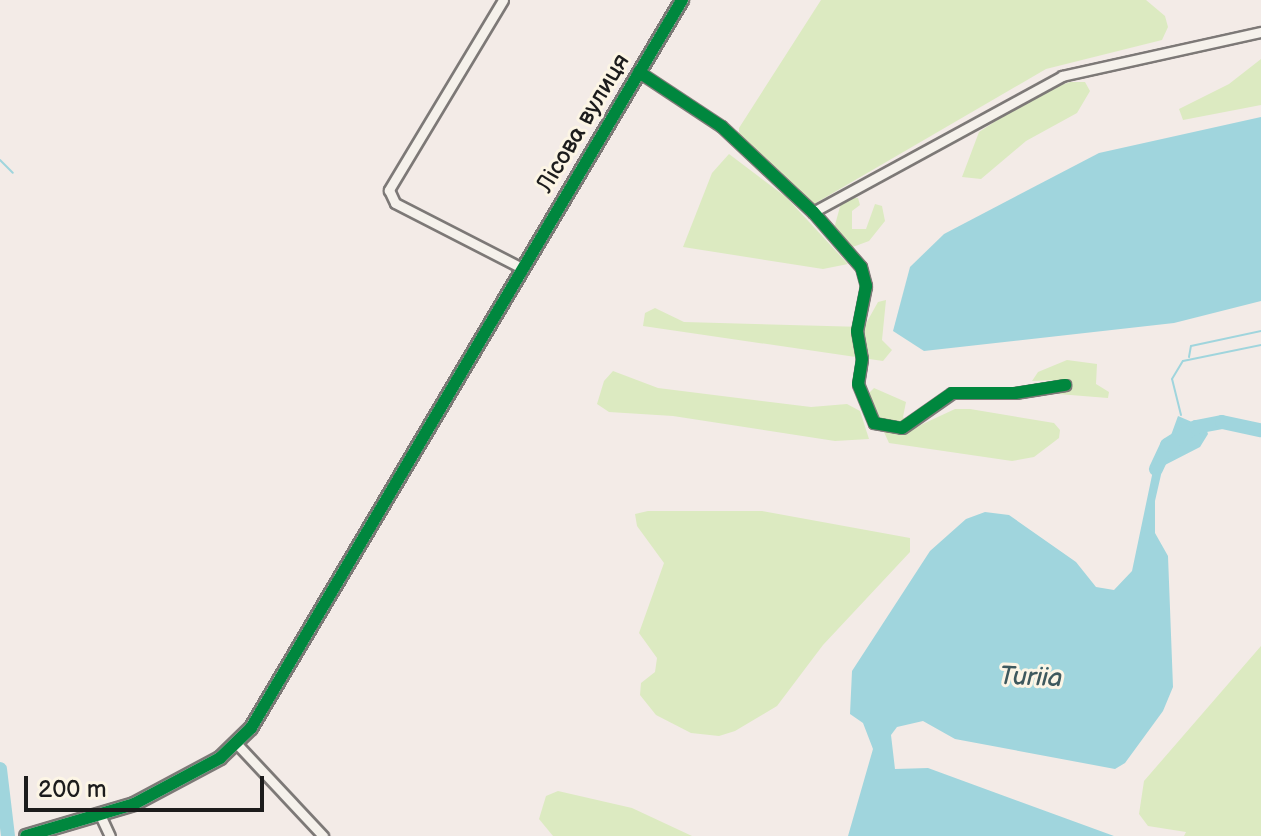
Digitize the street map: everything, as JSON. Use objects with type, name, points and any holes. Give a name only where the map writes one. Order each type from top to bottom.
[{"type":"street","points":[[503,0],[389,190],[395,203],[522,268]]},
{"type":"street","name":"Лісова вулиця","points":[[26,836],[101,817],[205,767],[237,744],[280,685],[682,0]]},
{"type":"street","points":[[813,212],[1062,76],[1261,32]]},
{"type":"street","points":[[639,72],[721,126],[813,212],[865,277],[857,331],[862,359],[858,384],[874,423],[902,428],[952,393],[1015,393],[1065,385]]},
{"type":"street","points":[[237,744],[323,836]]},
{"type":"street","points":[[101,817],[110,836]]},
{"type":"green space","points":[[821,0],[1146,0],[1165,16],[1168,27],[1162,40],[1046,69],[814,204],[739,140],[739,128]]},
{"type":"green space","points":[[1261,59],[1261,105],[1183,120],[1179,109],[1229,84]]},
{"type":"green space","points":[[1070,82],[1085,82],[1090,91],[1077,113],[1026,141],[981,179],[962,177],[979,132],[1037,94]]},
{"type":"green space","points":[[729,154],[786,197],[848,264],[823,269],[683,247],[712,173]]},
{"type":"green space","points":[[858,198],[860,205],[852,211],[852,229],[866,229],[875,204],[882,206],[885,221],[869,241],[850,248],[832,236],[841,203]]},
{"type":"green space","points":[[886,300],[882,340],[892,350],[883,361],[643,326],[645,313],[655,308],[684,322],[864,327],[878,302]]},
{"type":"green space","points":[[1067,360],[1097,364],[1096,384],[1109,392],[1108,398],[1058,394],[1068,385],[1056,380],[1032,381],[1038,372]]},
{"type":"green space","points":[[613,371],[658,388],[811,407],[847,404],[860,411],[869,439],[835,441],[673,416],[609,412],[597,404],[604,381]]},
{"type":"green space","points":[[874,388],[906,402],[903,417],[912,429],[955,409],[970,409],[1054,423],[1060,430],[1059,438],[1034,457],[1012,461],[889,443],[867,395]]},
{"type":"green space","points":[[648,511],[762,511],[910,538],[910,552],[823,645],[777,706],[735,731],[719,736],[691,733],[656,715],[640,695],[641,683],[655,672],[657,658],[639,633],[664,563],[637,526],[635,514]]},
{"type":"green space","points":[[1261,646],[1261,836],[1184,836],[1186,832],[1148,826],[1139,814],[1144,781]]},
{"type":"green space","points":[[558,791],[632,808],[692,836],[553,836],[539,819],[546,796]]},
{"type":"water","points":[[1261,117],[1261,301],[1174,323],[924,351],[893,331],[910,267],[944,234],[1099,153]]},
{"type":"water","points":[[1178,416],[1206,428],[1208,434],[1200,447],[1163,466],[1155,501],[1155,533],[1168,556],[1173,687],[1163,711],[1125,763],[1115,769],[955,739],[923,721],[897,727],[891,735],[895,769],[928,768],[1114,836],[848,836],[873,749],[863,723],[850,714],[852,671],[930,551],[966,519],[985,512],[1009,515],[1076,562],[1096,587],[1114,590],[1132,571],[1155,461],[1166,449]]},
{"type":"waterway","points":[[0,160],[13,173]]},
{"type":"waterway","points":[[1189,357],[1191,346],[1261,331]]},
{"type":"waterway","points":[[1181,415],[1172,379],[1183,361],[1261,345]]},
{"type":"waterway","name":"Turiia","points":[[1156,469],[1167,445],[1196,427],[1222,422],[1261,430]]},
{"type":"waterway","points":[[0,769],[8,836]]},
{"type":"cycle path","points":[[26,836],[134,804],[220,758],[251,728],[682,0]]},
{"type":"cycle path","points":[[639,72],[721,126],[813,212],[861,267],[866,286],[857,331],[862,359],[858,384],[874,423],[902,428],[952,393],[1015,393],[1065,385]]}]
